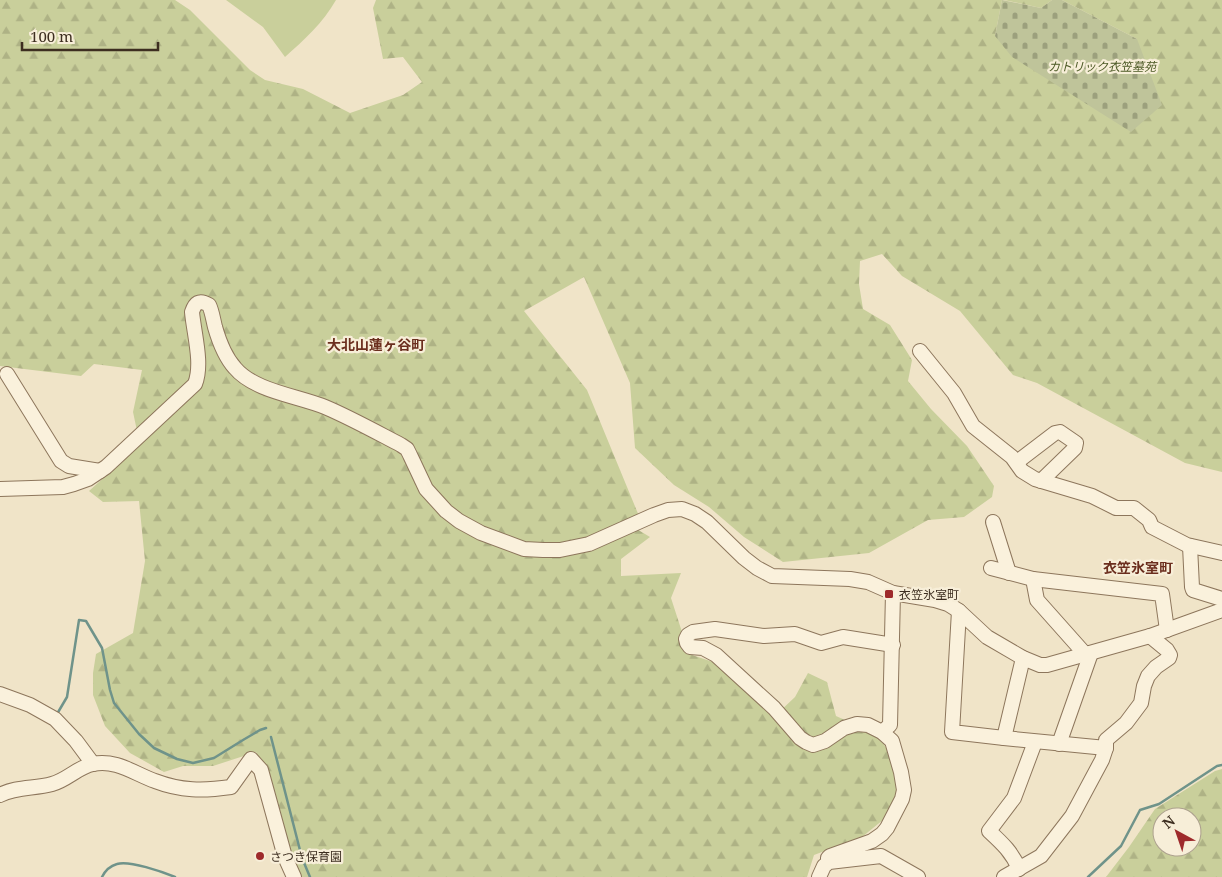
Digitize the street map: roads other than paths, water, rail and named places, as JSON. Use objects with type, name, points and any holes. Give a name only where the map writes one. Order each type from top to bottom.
[{"type":"street","points":[[0,490],[63,487],[88,479],[100,471],[195,384],[198,365],[192,312],[194,306],[201,302],[208,305],[211,309],[218,335],[229,361],[245,378],[259,385],[325,407],[401,445],[407,449],[426,489],[446,511],[459,521],[481,533],[524,549],[560,550],[589,544],[654,514],[682,509],[695,514],[707,522],[756,568],[772,576],[850,579],[868,582],[893,592],[948,604],[959,611],[987,637],[1023,658],[1047,665],[1150,636],[1222,610]]},
{"type":"street","points":[[920,351],[954,393],[973,426],[1012,457],[1022,471],[1035,479],[1092,496],[1116,508],[1134,508],[1149,520],[1152,528],[1190,546],[1222,553]]},
{"type":"street","points":[[7,374],[61,461],[69,466],[100,471]]},
{"type":"street","points":[[1017,462],[1055,433],[1060,432],[1076,444],[1075,448],[1041,481]]},
{"type":"street","points":[[994,522],[1009,573]]},
{"type":"street","points":[[1190,546],[1193,590],[1222,599]]},
{"type":"street","points":[[991,568],[1033,579],[1162,594],[1167,630]]},
{"type":"street","points":[[1033,579],[1037,600],[1088,654]]},
{"type":"street","points":[[882,732],[890,725],[893,592]]},
{"type":"street","points":[[959,611],[952,732],[1106,748]]},
{"type":"street","points":[[829,862],[828,858],[830,856],[872,841],[887,828],[902,799],[904,790],[892,741],[882,732],[868,724],[857,724],[844,728],[825,741],[813,745],[806,742],[800,738],[774,708],[716,655],[703,648],[690,647],[686,639],[693,632],[715,629],[764,636],[795,634],[821,643],[843,636],[893,645]]},
{"type":"street","points":[[1004,877],[1041,856],[1072,816],[1102,760],[1106,748],[1106,740],[1126,723],[1141,703],[1148,676],[1169,658],[1170,655],[1167,650],[1150,636]]},
{"type":"street","points":[[1059,744],[1088,654]]},
{"type":"street","points":[[1004,738],[1023,658]]},
{"type":"street","points":[[0,694],[30,705],[55,719],[76,741],[93,764]]},
{"type":"street","points":[[1019,869],[1005,846],[989,831],[1014,798],[1034,742]]},
{"type":"street","points":[[0,795],[16,789],[55,784],[78,769],[93,764],[111,763],[156,782],[187,790],[214,790],[231,787],[251,759],[261,770],[285,857],[294,877]]},
{"type":"street","points":[[819,877],[824,866],[829,862],[881,856],[918,877]]},
{"type":"waterway","points":[[57,714],[67,697],[79,620],[86,621],[102,648],[114,703],[139,734],[154,748],[177,759],[193,763],[214,758],[266,728]]},
{"type":"waterway","points":[[271,737],[302,858],[310,877]]},
{"type":"waterway","points":[[1088,877],[1121,846],[1140,810],[1159,804],[1217,766],[1222,765]]},
{"type":"waterway","points":[[102,877],[110,867],[122,863],[146,867],[175,877]]},
{"type":"place","name":"衣笠氷室町","points":[[889,594]]},
{"type":"place","name":"さつき保育園","points":[[260,856]]},
{"type":"district","name":"大北山蓮ヶ谷町","points":[[376,344]]},
{"type":"district","name":"衣笠氷室町","points":[[1138,567]]},
{"type":"park label","name":"カトリック衣笠墓苑","points":[[1102,66]]}]
